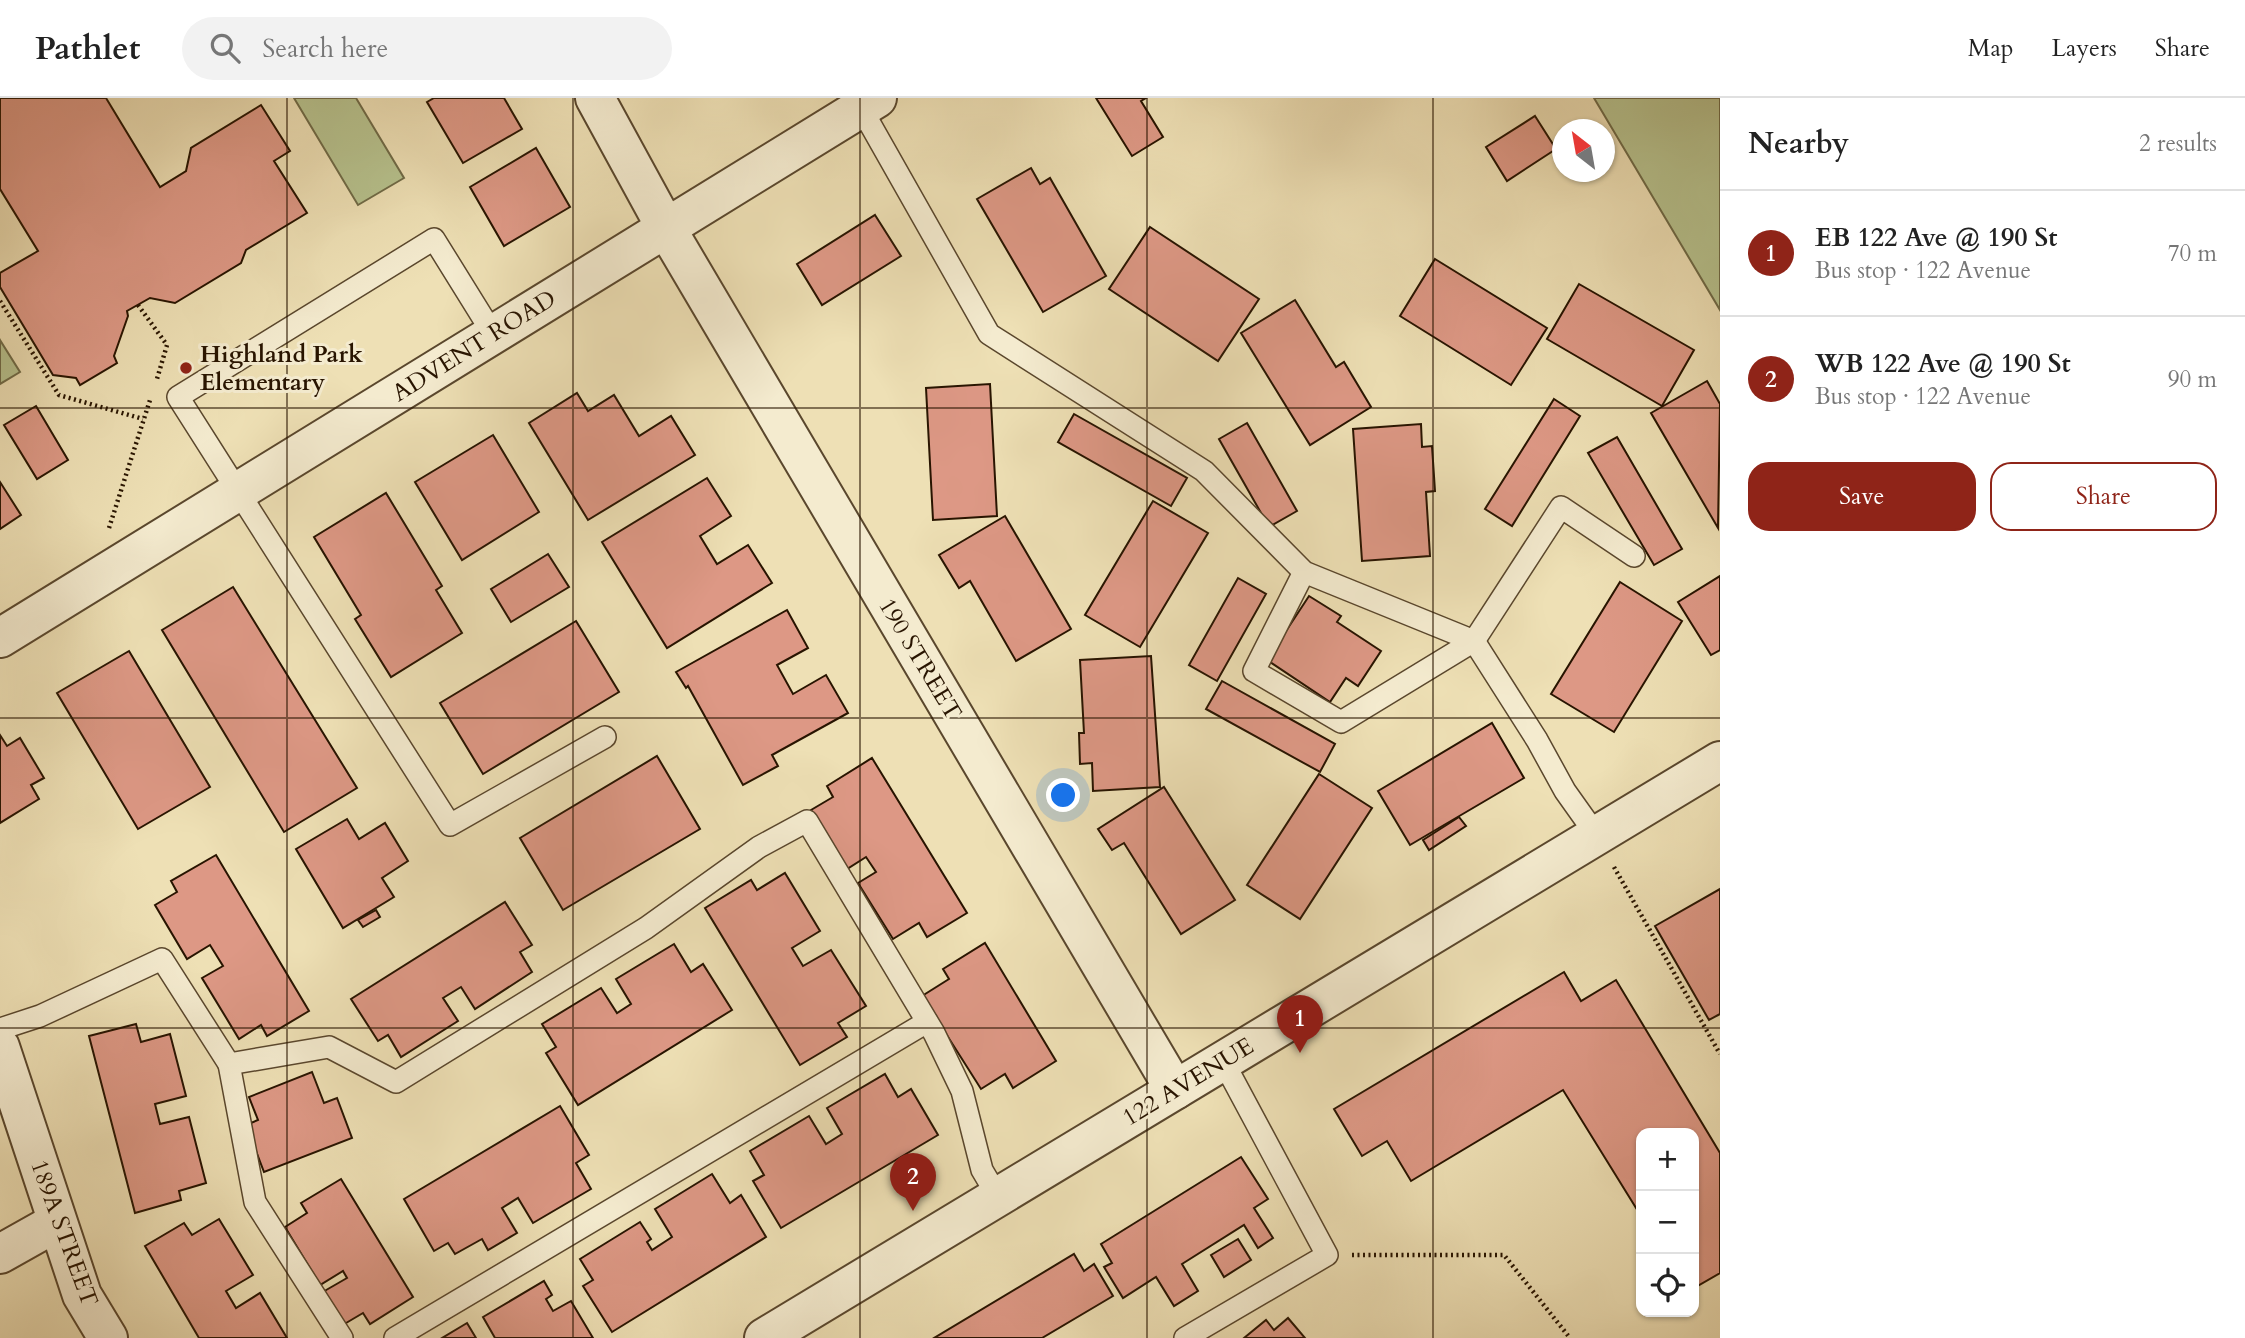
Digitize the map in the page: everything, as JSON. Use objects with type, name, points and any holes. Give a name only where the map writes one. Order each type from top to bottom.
[{"type":"street","name":"190 STREET","points":[[595,98],[666,228],[1175,1090]]},
{"type":"street","name":"ADVENT ROAD","points":[[0,638],[869,103]]},
{"type":"street","name":"122 AVENUE","points":[[764,1338],[1720,761]]},
{"type":"street","name":"189A STREET","points":[[0,1047],[82,1295],[108,1338]]},
{"type":"street","points":[[0,1254],[57,1222]]},
{"type":"lane","points":[[869,103],[989,334],[1204,471],[1304,572],[1474,641],[1537,740],[1565,791],[1597,836]]},
{"type":"lane","points":[[493,334],[434,239],[178,397],[450,825],[605,737]]},
{"type":"lane","points":[[1304,572],[1254,671],[1342,722],[1474,641],[1562,507],[1634,555]]},
{"type":"lane","points":[[229,1064],[328,1047],[396,1082],[646,929],[759,846],[807,821],[927,1022],[962,1091],[982,1170],[998,1197]]},
{"type":"lane","points":[[0,1029],[40,1016],[162,959],[229,1064],[255,1202],[342,1338]]},
{"type":"lane","points":[[395,1338],[927,1022]]},
{"type":"lane","points":[[1185,1338],[1327,1255],[1223,1061]]},
{"type":"path","points":[[0,301],[59,395],[144,419]]},
{"type":"path","points":[[124,562],[107,534],[167,345],[138,305]]},
{"type":"path","points":[[1597,836],[1720,1055]]},
{"type":"path","points":[[1327,1255],[1504,1255],[1568,1337]]},
{"type":"green space","points":[[294,98],[356,98],[404,178],[358,205]]},
{"type":"green space","points":[[1594,98],[1720,98],[1720,310],[1615,133],[1615,119],[1606,119]]},
{"type":"green space","points":[[0,340],[20,372],[0,384]]},
{"type":"building","points":[[0,98],[106,98],[160,187],[186,171],[191,148],[261,105],[290,151],[274,161],[307,213],[246,250],[241,263],[175,303],[150,298],[127,311],[128,316],[114,356],[117,363],[80,385],[76,378],[53,375],[0,287],[0,273],[38,251],[0,189]]},
{"type":"building","points":[[434,98],[504,98],[522,129],[463,163],[427,102]]},
{"type":"building","points":[[1096,98],[1146,98],[1141,101],[1163,137],[1132,156]]},
{"type":"building","points":[[1535,116],[1552,143],[1552,152],[1507,181],[1486,147]]},
{"type":"building","points":[[536,148],[570,207],[504,246],[470,187]]},
{"type":"building","points":[[1031,168],[1040,184],[1050,178],[1106,276],[1043,312],[977,199]]},
{"type":"building","points":[[875,215],[901,256],[822,305],[797,264]]},
{"type":"building","points":[[1150,227],[1259,299],[1218,361],[1109,289]]},
{"type":"building","points":[[1435,259],[1547,328],[1511,385],[1400,316]]},
{"type":"building","points":[[1579,284],[1694,350],[1662,406],[1547,339]]},
{"type":"building","points":[[1295,300],[1336,367],[1344,362],[1371,407],[1310,445],[1241,333]]},
{"type":"building","points":[[1707,381],[1720,404],[1718,528],[1651,413]]},
{"type":"building","points":[[990,384],[997,516],[933,520],[926,388]]},
{"type":"building","points":[[577,393],[588,411],[614,395],[639,436],[671,416],[695,455],[588,520],[529,423]]},
{"type":"building","points":[[1554,399],[1580,416],[1512,526],[1485,509]]},
{"type":"building","points":[[36,406],[68,460],[37,479],[4,425]]},
{"type":"building","points":[[1074,414],[1187,478],[1171,506],[1058,442]]},
{"type":"building","points":[[1247,423],[1297,511],[1269,527],[1219,439]]},
{"type":"building","points":[[1421,424],[1422,447],[1432,446],[1435,491],[1426,492],[1430,556],[1362,561],[1353,429]]},
{"type":"building","points":[[493,435],[539,512],[462,560],[415,482]]},
{"type":"building","points":[[1617,437],[1682,549],[1654,565],[1588,453]]},
{"type":"building","points":[[707,478],[731,516],[700,536],[717,564],[748,545],[772,583],[667,648],[602,542]]},
{"type":"building","points":[[0,482],[21,515],[0,529]]},
{"type":"building","points":[[386,493],[442,586],[436,590],[462,633],[391,677],[355,619],[361,615],[314,537]]},
{"type":"building","points":[[1153,501],[1208,533],[1140,647],[1085,615]]},
{"type":"building","points":[[1005,516],[1071,629],[1016,661],[970,581],[959,588],[939,555]]},
{"type":"building","points":[[548,554],[569,587],[511,622],[491,589]]},
{"type":"building","points":[[1720,576],[1720,650],[1711,655],[1678,602]]},
{"type":"building","points":[[1238,578],[1266,594],[1217,681],[1189,665]]},
{"type":"building","points":[[1620,582],[1682,621],[1614,732],[1551,694]]},
{"type":"building","points":[[233,587],[357,788],[284,832],[162,630]]},
{"type":"building","points":[[1309,596],[1341,616],[1337,622],[1381,651],[1358,686],[1346,678],[1330,702],[1267,660]]},
{"type":"building","points":[[787,610],[808,648],[777,665],[793,694],[826,675],[848,713],[772,755],[778,766],[743,785],[688,686],[686,688],[676,672]]},
{"type":"building","points":[[576,621],[619,692],[483,774],[440,703]]},
{"type":"building","points":[[129,651],[210,787],[138,829],[57,693]]},
{"type":"building","points":[[1151,656],[1160,787],[1093,791],[1092,763],[1080,764],[1079,733],[1084,733],[1080,660]]},
{"type":"building","points":[[1222,681],[1335,744],[1320,772],[1206,709]]},
{"type":"building","points":[[1492,723],[1524,778],[1410,845],[1378,791]]},
{"type":"building","points":[[0,735],[7,746],[20,738],[44,778],[31,785],[39,799],[0,823]]},
{"type":"building","points":[[657,756],[700,829],[563,910],[520,838]]},
{"type":"building","points":[[872,758],[967,913],[927,937],[919,923],[893,939],[858,883],[876,872],[866,857],[847,869],[811,810],[833,797],[827,786]]},
{"type":"building","points":[[1319,774],[1372,808],[1300,919],[1247,885]]},
{"type":"building","points":[[1164,787],[1235,900],[1181,934],[1124,843],[1112,850],[1098,829]]},
{"type":"building","points":[[1459,817],[1466,826],[1429,850],[1423,840]]},
{"type":"building","points":[[347,819],[359,839],[385,823],[408,861],[382,878],[394,897],[343,928],[296,849]]},
{"type":"building","points":[[216,855],[309,1011],[267,1036],[261,1025],[239,1039],[202,978],[223,966],[210,945],[187,959],[155,905],[177,892],[171,881]]},
{"type":"building","points":[[785,873],[820,931],[792,948],[803,966],[831,950],[866,1006],[838,1023],[847,1037],[800,1065],[705,908],[751,880],[757,890]]},
{"type":"building","points":[[1720,889],[1720,1014],[1709,1020],[1655,926]]},
{"type":"building","points":[[505,902],[532,945],[520,952],[532,972],[475,1009],[461,987],[443,998],[458,1021],[401,1057],[388,1035],[378,1041],[351,999]]},
{"type":"building","points":[[376,910],[380,917],[363,927],[358,920]]},
{"type":"building","points":[[985,943],[1056,1061],[1013,1088],[1005,1074],[981,1089],[922,996],[949,979],[943,969]]},
{"type":"building","points":[[674,944],[691,972],[703,964],[732,1010],[578,1105],[546,1053],[556,1047],[542,1024],[601,988],[617,1013],[631,1004],[616,979]]},
{"type":"building","points":[[1564,972],[1581,1001],[1616,980],[1720,1153],[1720,1273],[1699,1285],[1699,1128],[1636,1128],[1636,1208],[1563,1090],[1411,1181],[1387,1141],[1362,1156],[1334,1109]]},
{"type":"building","points":[[136,1024],[141,1042],[170,1034],[186,1096],[155,1104],[160,1124],[189,1117],[206,1183],[179,1191],[181,1200],[135,1213],[89,1036]]},
{"type":"building","points":[[312,1072],[324,1103],[337,1098],[352,1138],[264,1172],[246,1125],[258,1120],[249,1097]]},
{"type":"building","points":[[885,1074],[898,1097],[911,1089],[938,1135],[781,1228],[753,1181],[764,1175],[750,1151],[809,1116],[826,1144],[842,1134],[827,1108]]},
{"type":"building","points":[[560,1106],[589,1155],[576,1163],[591,1189],[533,1223],[518,1198],[502,1208],[517,1233],[488,1250],[482,1239],[455,1254],[448,1243],[434,1251],[404,1199]]},
{"type":"building","points":[[1241,1157],[1268,1199],[1254,1208],[1273,1238],[1258,1248],[1244,1225],[1182,1264],[1198,1291],[1174,1306],[1156,1277],[1123,1298],[1104,1267],[1112,1263],[1101,1244]]},
{"type":"building","points":[[712,1174],[730,1203],[741,1195],[766,1237],[612,1332],[583,1286],[593,1280],[580,1259],[640,1222],[651,1239],[647,1242],[652,1250],[672,1237],[655,1209]]},
{"type":"building","points":[[341,1179],[413,1297],[370,1324],[363,1313],[341,1326],[321,1293],[347,1278],[343,1271],[320,1285],[285,1227],[307,1213],[301,1203]]},
{"type":"building","points":[[219,1219],[253,1275],[226,1291],[236,1308],[260,1293],[287,1338],[199,1338],[145,1246],[184,1223],[192,1235]]},
{"type":"building","points":[[1238,1239],[1251,1260],[1224,1277],[1211,1255]]},
{"type":"building","points":[[1074,1254],[1084,1271],[1094,1264],[1113,1296],[1042,1338],[934,1338]]},
{"type":"building","points":[[544,1281],[552,1295],[546,1299],[553,1311],[571,1301],[593,1338],[495,1338],[483,1317]]},
{"type":"building","points":[[1288,1318],[1305,1338],[1244,1338],[1266,1320],[1274,1330]]},
{"type":"building","points":[[467,1323],[476,1338],[442,1338]]},
{"type":"place","name":"Highland Park Elementary","points":[[186,368]]},
{"type":"place","name":"EB 122 Ave @ 190 St","points":[[1300,1053]]},
{"type":"place","name":"WB 122 Ave @ 190 St","points":[[913,1211]]}]
